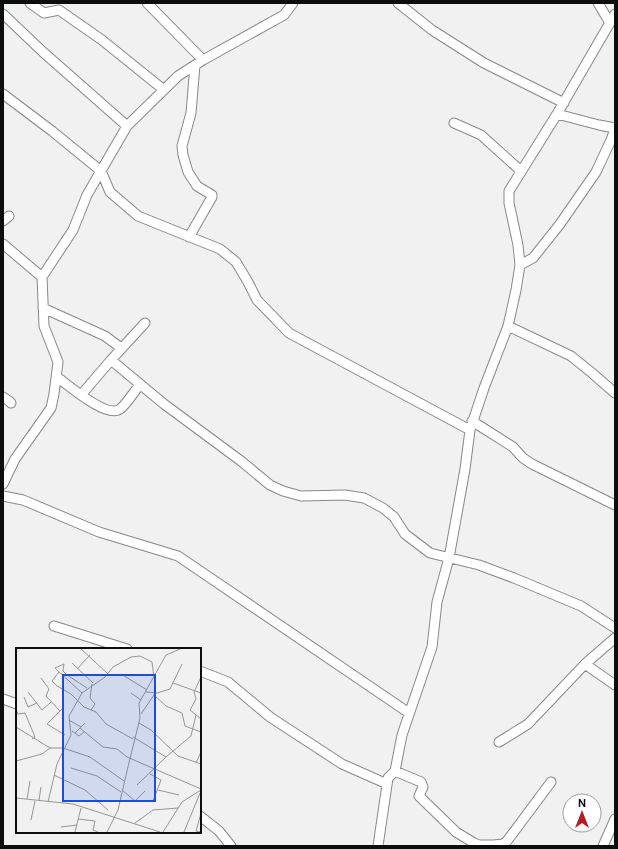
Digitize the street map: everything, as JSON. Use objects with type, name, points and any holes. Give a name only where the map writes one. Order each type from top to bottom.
[{"type":"street","points":[[30,3],[44,13],[60,10],[102,40],[164,90]]},
{"type":"street","points":[[147,3],[199,62]]},
{"type":"street","points":[[3,484],[15,459],[51,408],[57,377],[58,362],[44,326],[42,277],[73,230],[87,195],[127,126],[178,76],[199,62],[284,15],[293,3]]},
{"type":"street","points":[[398,3],[432,30],[484,63],[564,103]]},
{"type":"street","points":[[598,3],[610,23]]},
{"type":"street","points":[[3,14],[43,52],[127,126]]},
{"type":"street","points":[[378,846],[388,778],[395,771],[402,735],[432,647],[436,602],[449,558],[466,469],[472,421],[508,326],[520,265],[518,245],[508,195],[509,191],[564,103],[615,14]]},
{"type":"street","points":[[189,237],[212,197],[212,195],[197,186],[188,172],[182,146],[191,113],[199,62]]},
{"type":"street","points":[[3,94],[101,171],[110,192],[138,216],[220,249],[236,262],[257,300],[289,334],[470,430]]},
{"type":"street","points":[[520,265],[533,258],[560,224],[596,172],[613,141],[615,128],[557,114]]},
{"type":"street","points":[[454,123],[481,135],[522,170]]},
{"type":"street","points":[[3,244],[42,277]]},
{"type":"street","points":[[43,308],[105,336],[121,348]]},
{"type":"street","points":[[81,395],[121,348],[145,323]]},
{"type":"street","points":[[508,326],[571,356],[615,393]]},
{"type":"street","points":[[111,360],[140,385],[241,461],[270,485],[283,491],[302,496],[345,494],[364,498],[383,508],[394,517],[405,534],[430,553],[479,565],[514,578],[581,606],[615,628]]},
{"type":"street","points":[[57,377],[81,395],[107,410],[114,411],[120,409],[140,385]]},
{"type":"street","points":[[3,397],[11,403]]},
{"type":"street","points":[[472,421],[513,447],[523,458],[532,464],[615,505]]},
{"type":"street","points":[[3,496],[23,500],[98,532],[178,556],[409,713]]},
{"type":"street","points":[[54,626],[124,648]]},
{"type":"street","points":[[499,742],[528,724],[585,664],[615,638]]},
{"type":"street","points":[[585,664],[615,684]]},
{"type":"street","points":[[201,671],[228,682],[270,717],[342,764],[387,784]]},
{"type":"street","points":[[3,699],[16,704]]},
{"type":"street","points":[[395,771],[421,782],[423,787],[419,796],[456,832],[474,843],[485,846],[503,844],[507,841],[551,782]]},
{"type":"street","points":[[201,817],[219,832],[231,846]]},
{"type":"street","points":[[603,846],[615,820]]}]
